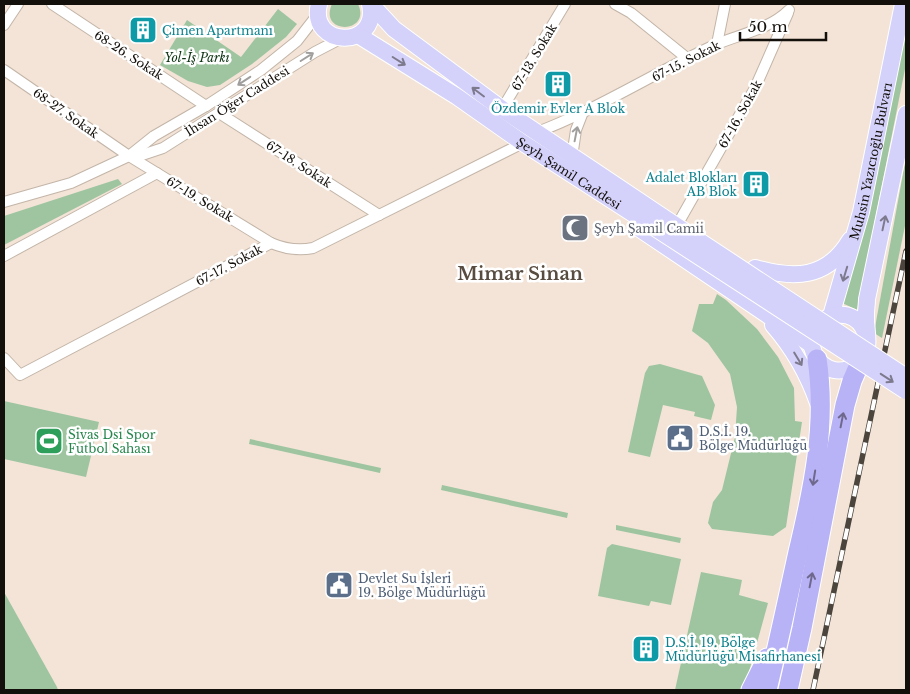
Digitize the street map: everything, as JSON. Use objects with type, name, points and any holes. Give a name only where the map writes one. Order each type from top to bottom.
[{"type":"highway","points":[[767,690],[813,486],[819,448],[820,376],[814,352]]},
{"type":"highway","name":"Muhsin Yazıcıoğlu Bulvarı","points":[[788,690],[802,628],[845,405],[852,381],[862,358]]},
{"type":"highway","points":[[751,690],[782,625]]},
{"type":"main road","points":[[350,37],[366,27],[370,20],[370,4]]},
{"type":"main road","name":"Şeyh Şamil Caddesi","points":[[370,4],[394,29],[502,109],[529,138]]},
{"type":"main road","name":"Muhsin Yazıcıoğlu Bulvarı","points":[[814,352],[812,339],[815,329],[829,317],[861,212],[903,4]]},
{"type":"main road","name":"Şeyh Şamil Caddesi","points":[[319,9],[321,24],[333,36],[350,37],[577,166],[906,391]]},
{"type":"main road","name":"Muhsin Yazıcıoğlu Bulvarı","points":[[862,358],[866,350],[868,299],[906,114]]},
{"type":"main road","points":[[577,166],[614,178],[829,317],[842,314],[853,318],[864,330],[867,340]]},
{"type":"main road","points":[[577,166],[588,191],[604,205],[756,307],[814,352],[824,366],[838,370],[852,368],[862,358]]},
{"type":"main road","points":[[755,268],[776,274],[798,275],[808,273],[828,264],[845,247],[861,212]]},
{"type":"main road","name":"Şeyh Şamil Caddesi","points":[[659,223],[906,377]]},
{"type":"main road","points":[[756,307],[770,321],[795,354],[810,382],[821,412]]},
{"type":"street","points":[[4,25],[18,4]]},
{"type":"street","name":"68-26. Sokak","points":[[52,4],[206,106]]},
{"type":"street","name":"67-13. Sokak","points":[[502,109],[565,4]]},
{"type":"street","points":[[615,4],[631,13],[688,59]]},
{"type":"street","points":[[717,44],[725,4]]},
{"type":"street","name":"67-15. Sokak","points":[[529,138],[717,44],[767,25],[783,16],[791,7]]},
{"type":"street","name":"67-16. Sokak","points":[[680,220],[755,88],[791,7]]},
{"type":"street","name":"İhsan Öğer Caddesi","points":[[4,202],[71,183],[129,156],[154,136],[206,106],[261,70],[297,41],[319,9]]},
{"type":"street","name":"İhsan Öğer Caddesi","points":[[129,156],[139,156],[163,148],[326,45],[350,37]]},
{"type":"street","name":"68-27. Sokak","points":[[4,70],[129,156]]},
{"type":"street","points":[[577,166],[576,130],[583,112]]},
{"type":"street","name":"67-18. Sokak","points":[[219,113],[379,215]]},
{"type":"street","name":"67-17. Sokak","points":[[4,358],[20,375],[271,243],[290,249],[302,250],[313,248],[529,138]]},
{"type":"street","name":"67-19. Sokak","points":[[129,156],[271,243]]},
{"type":"street","points":[[4,256],[157,173]]},
{"type":"green space","points":[[332,4],[358,4],[360,14],[358,21],[345,27],[338,26],[332,21],[330,14]]},
{"type":"green space","name":"Yol-İş Parkı","points":[[278,9],[297,24],[286,37],[252,64],[220,85],[207,87],[188,81],[160,65],[187,20],[241,57]]},
{"type":"green space","points":[[906,29],[906,64],[857,310],[838,301]]},
{"type":"green space","points":[[906,157],[906,221],[882,338],[874,333]]},
{"type":"green space","points":[[118,179],[122,184],[4,245],[4,216]]},
{"type":"green space","points":[[717,294],[757,329],[778,357],[794,388],[795,421],[802,422],[786,527],[773,536],[712,529],[708,523],[713,502],[722,490],[735,437],[737,407],[730,374],[708,343],[692,331],[699,304],[713,304]]},
{"type":"green space","points":[[660,364],[702,376],[715,405],[711,420],[694,416],[695,412],[663,405],[650,457],[628,452],[645,373],[649,366]]},
{"type":"green space","name":"Sivas Dsi Spor Futbol Sahası","points":[[4,401],[99,422],[86,477],[4,459]]},
{"type":"green space","points":[[250,439],[381,468],[380,473],[249,444]]},
{"type":"green space","points":[[442,485],[568,513],[567,518],[441,490]]},
{"type":"green space","points":[[616,525],[681,538],[680,543],[616,530]]},
{"type":"green space","points":[[612,544],[681,559],[671,605],[651,601],[649,606],[598,596],[607,548]]},
{"type":"green space","points":[[701,572],[742,580],[739,595],[768,603],[744,690],[675,690]]},
{"type":"green space","points":[[4,592],[57,687],[58,690],[4,690]]},
{"type":"railway","points":[[813,690],[906,251]]},
{"type":"place","name":"Çimen Apartmanı","points":[[143,30]]},
{"type":"place","name":"Özdemir Evler A Blok","points":[[558,84]]},
{"type":"place","name":"Adalet Blokları AB Blok","points":[[756,184]]},
{"type":"place","name":"Şeyh Şamil Camii","points":[[575,228]]},
{"type":"place","name":"D.S.İ. 19. Bölge Müdürlüğü","points":[[680,438]]},
{"type":"place","name":"Sivas Dsi Spor Futbol Sahası","points":[[49,441]]},
{"type":"place","name":"Devlet Su İşleri 19. Bölge Müdürlüğü","points":[[339,585]]},
{"type":"place","name":"D.S.İ. 19. Bölge Müdürlüğü Misafirhanesi","points":[[646,649]]},
{"type":"district","name":"Mimar Sinan","points":[[520,274]]}]
